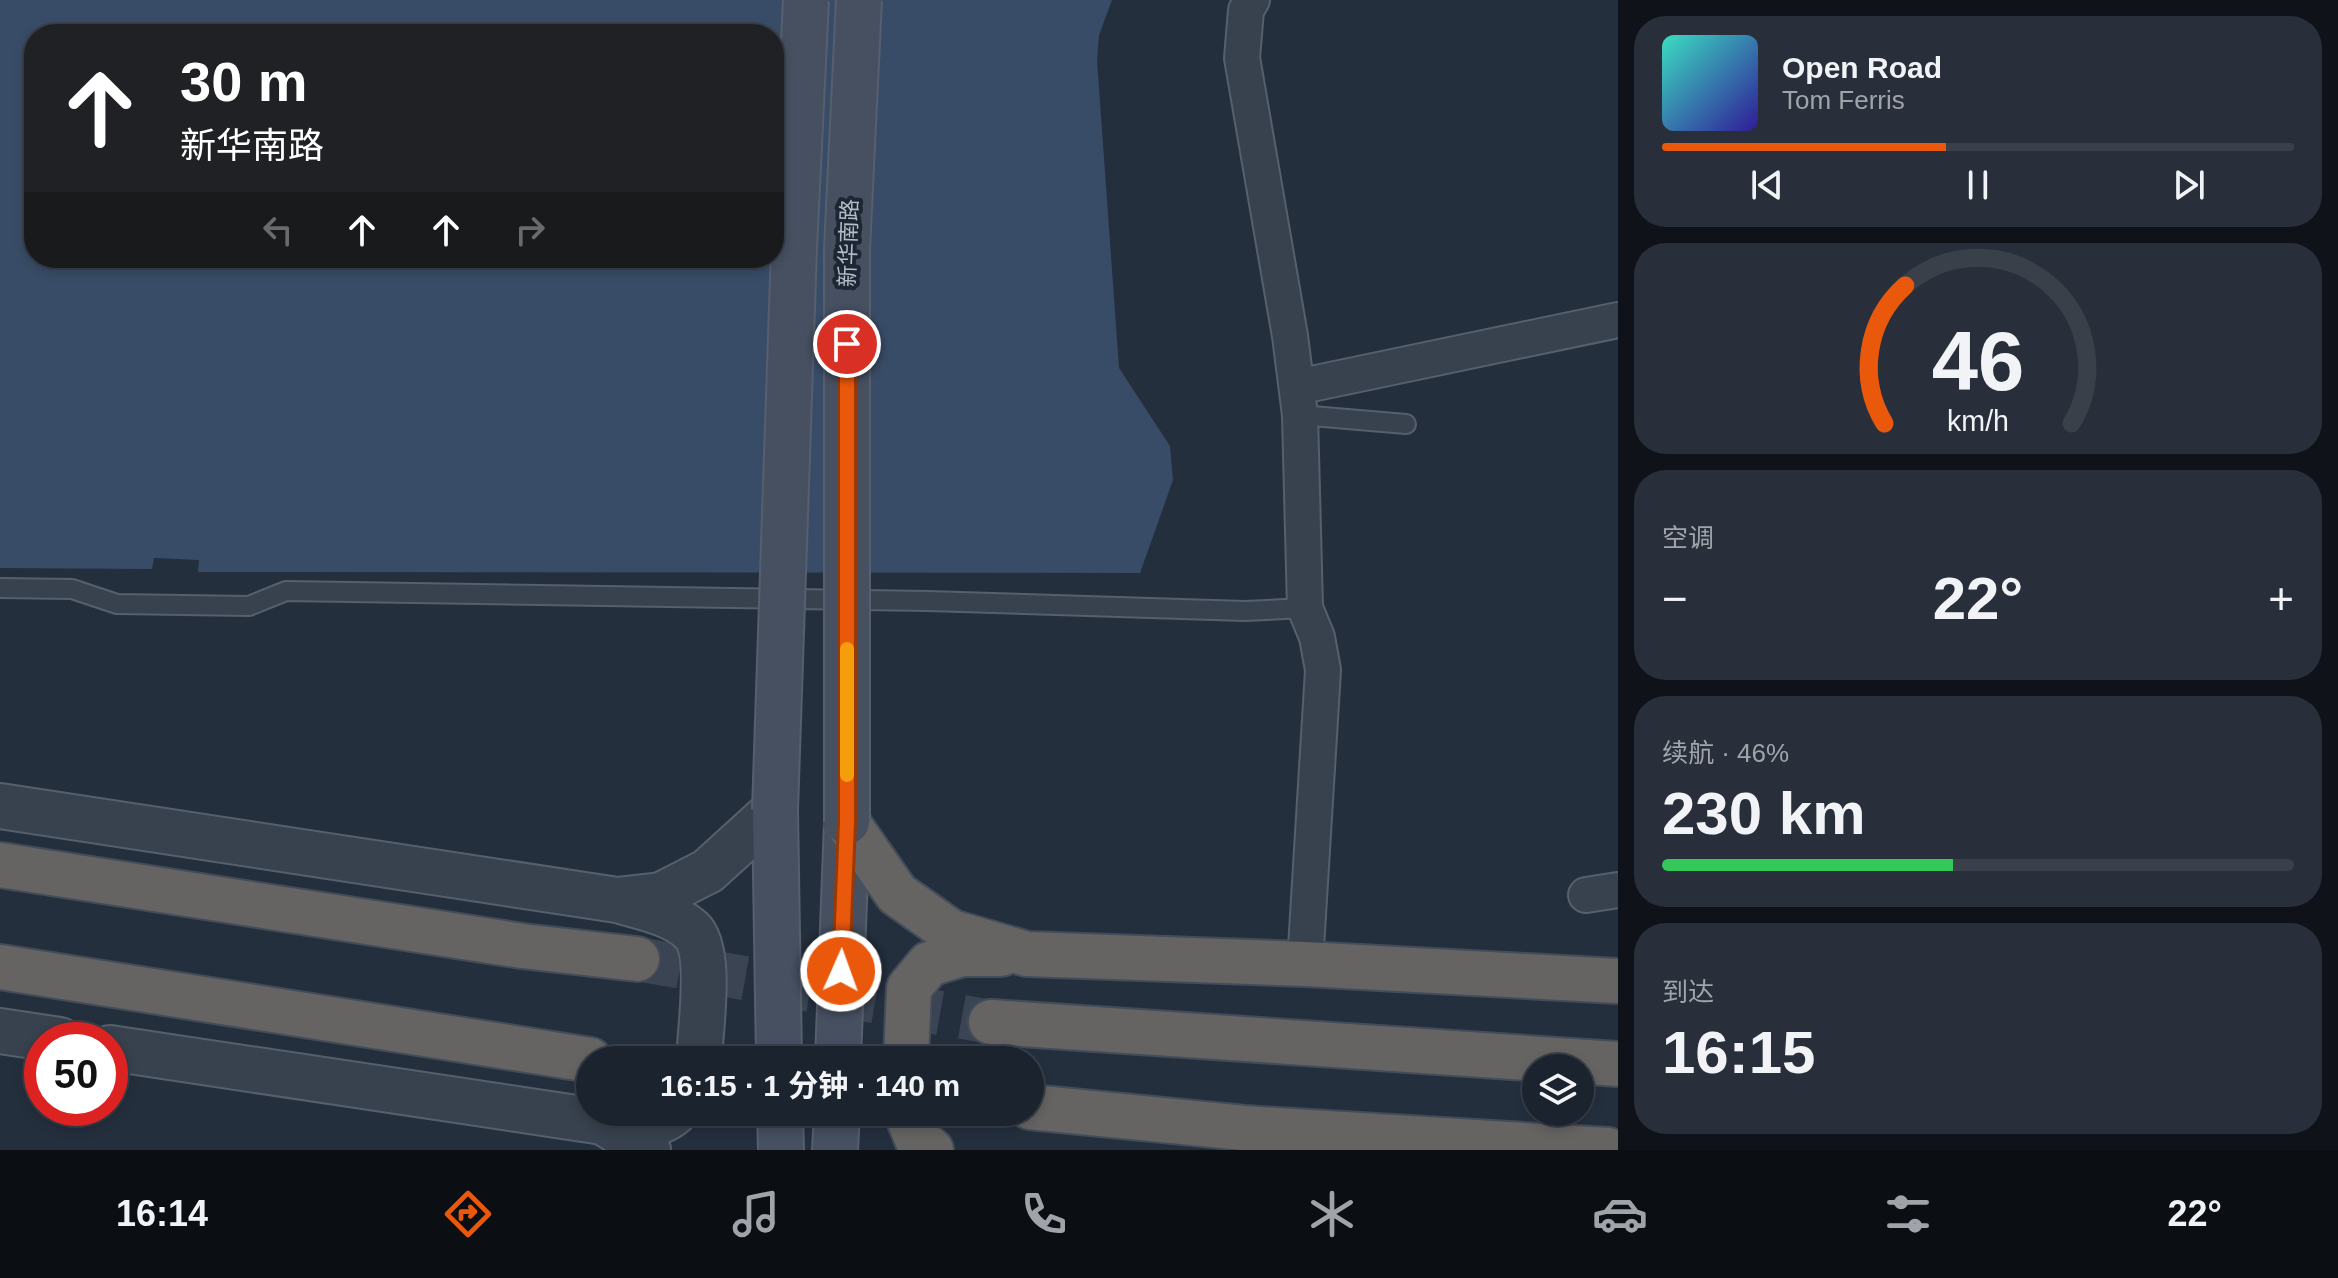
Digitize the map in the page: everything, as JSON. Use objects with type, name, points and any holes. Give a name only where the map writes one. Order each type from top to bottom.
[{"type":"highway","points":[[847,822],[897,894],[951,932],[1027,954]]},
{"type":"highway","points":[[0,865],[522,946],[637,959]]},
{"type":"highway","points":[[907,1046],[909,988],[929,964],[962,954],[1305,964],[1618,981]]},
{"type":"highway","points":[[0,967],[576,1058]]},
{"type":"highway","points":[[991,1022],[1618,1064]]},
{"type":"highway","points":[[1044,1108],[1244,1128],[1608,1150]]},
{"type":"highway","points":[[912,1126],[917,1139],[931,1150]]},
{"type":"main road","points":[[779,1046],[775,810],[806,0]]},
{"type":"main road","name":"新华南路","points":[[839,1046],[847,822],[847,249],[859,0]]},
{"type":"main road","points":[[780,1126],[781,1150]]},
{"type":"main road","points":[[835,1150],[836,1126]]},
{"type":"street","points":[[1252,0],[1246,10],[1242,58],[1298,401],[1305,608],[1317,637],[1323,670],[1305,964]]},
{"type":"street","points":[[1298,401],[1618,320]]},
{"type":"street","points":[[0,806],[617,900],[664,914],[693,931],[704,959],[700,1046]]},
{"type":"street","points":[[617,900],[661,895],[708,871],[775,810]]},
{"type":"street","points":[[0,1031],[24,1035]]},
{"type":"street","points":[[128,1051],[576,1118]]},
{"type":"street","points":[[609,1126],[648,1150]]},
{"type":"lane","points":[[1298,401],[1406,424]]},
{"type":"lane","points":[[0,588],[72,589],[117,604],[249,606],[286,591],[912,600],[1245,611],[1305,608]]},
{"type":"water","points":[[0,0],[1112,0],[1099,35],[1097,60],[1119,368],[1170,446],[1173,480],[1140,573],[198,572],[199,560],[154,558],[152,569],[0,568]]},
{"type":"tunnel","points":[[637,959],[991,1022]]},
{"type":"slow traffic","points":[[847,649],[847,775]]},
{"type":"route","points":[[841,971],[847,822],[847,344]]}]
